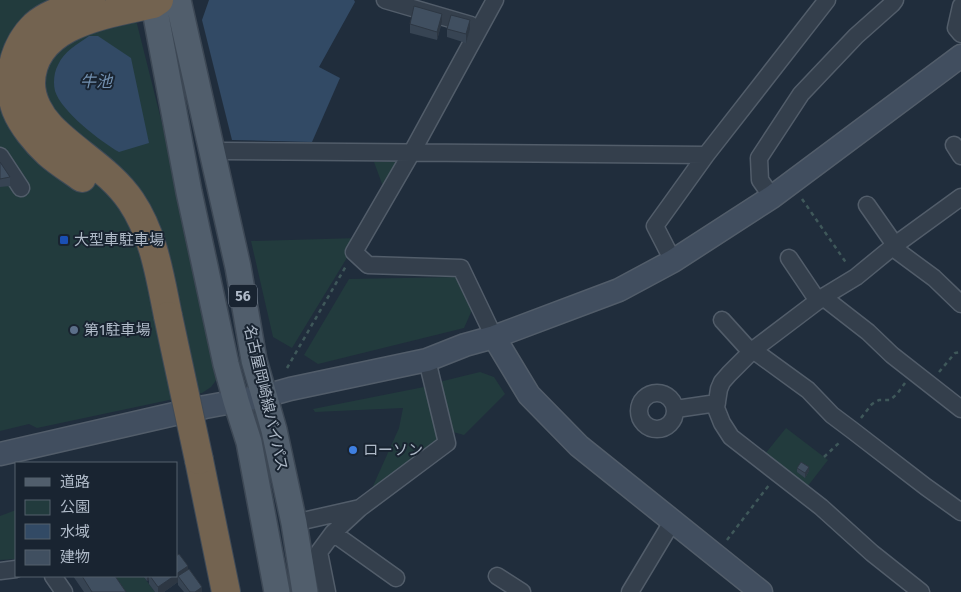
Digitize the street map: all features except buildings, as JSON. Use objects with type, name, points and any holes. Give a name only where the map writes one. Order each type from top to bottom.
[{"type":"highway","points":[[91,0],[48,16],[24,38],[16,53],[12,69],[12,88],[16,110],[29,132],[48,152],[94,188],[124,220],[161,318]]},
{"type":"highway","points":[[161,1],[76,24],[59,33],[44,46],[36,61],[32,74],[32,88],[34,101],[48,125],[103,172],[131,201],[148,235],[154,254],[161,318],[192,461],[226,592]]},
{"type":"highway","points":[[192,461],[214,592]]},
{"type":"main road","name":"名古屋岡崎線バイパス","points":[[161,1],[238,267],[254,360],[265,396],[294,523],[305,592]]},
{"type":"main road","name":"名古屋岡崎線バイパス","points":[[161,1],[189,192],[226,364],[249,442],[278,592]]},
{"type":"street","points":[[385,0],[480,28]]},
{"type":"street","points":[[495,0],[412,152],[354,252],[368,266],[461,268],[494,337],[529,395],[579,446],[761,592]]},
{"type":"street","points":[[673,260],[654,226],[706,154],[827,0]]},
{"type":"street","points":[[772,197],[760,180],[759,158],[801,94],[856,36],[895,0]]},
{"type":"street","points":[[961,6],[956,28],[961,34]]},
{"type":"street","points":[[0,454],[427,360],[619,290],[673,260],[772,197],[961,56]]},
{"type":"street","points":[[224,151],[706,154]]},
{"type":"street","points":[[0,156],[21,188]]},
{"type":"street","points":[[921,592],[872,553],[821,507],[731,437],[722,423],[716,404],[722,382],[752,351],[820,299],[856,277],[894,246],[961,197]]},
{"type":"street","points":[[867,205],[894,246],[934,278],[961,304]]},
{"type":"street","points":[[789,258],[820,299],[868,332],[892,355],[961,409]]},
{"type":"street","points":[[722,320],[752,351],[808,390],[832,415],[961,512]]},
{"type":"street","points":[[327,592],[319,552],[334,533],[360,508],[447,443],[427,360]]},
{"type":"street","points":[[676,409],[716,404]]},
{"type":"street","points":[[294,523],[360,508]]},
{"type":"street","points":[[630,592],[672,522]]},
{"type":"street","points":[[334,533],[396,578]]},
{"type":"street","points":[[0,571],[15,570]]},
{"type":"street","points":[[497,576],[522,592]]},
{"type":"street","points":[[54,577],[64,592]]},
{"type":"path","points":[[792,183],[856,277]]},
{"type":"path","points":[[287,368],[354,252]]},
{"type":"path","points":[[930,385],[949,359],[955,353],[961,352]]},
{"type":"path","points":[[824,457],[852,430],[872,404],[879,400],[890,400],[897,394],[912,371]]},
{"type":"path","points":[[715,555],[778,474]]},
{"type":"green space","points":[[0,0],[131,0],[189,231],[220,375],[211,387],[202,393],[37,428],[29,424],[0,431]]},
{"type":"green space","points":[[403,161],[385,192],[374,162]]},
{"type":"green space","points":[[359,238],[292,348],[273,337],[251,241]]},
{"type":"green space","points":[[458,277],[472,310],[464,328],[318,364],[304,355],[349,279]]},
{"type":"green space","points":[[480,372],[494,377],[505,394],[464,435],[453,432],[439,382]]},
{"type":"green space","points":[[424,387],[438,438],[436,446],[369,495],[399,428],[403,408],[315,412],[313,409]]},
{"type":"green space","points":[[786,428],[828,460],[807,487],[765,454]]},
{"type":"green space","points":[[15,510],[15,559],[0,560],[0,516]]},
{"type":"green space","points":[[108,577],[144,577],[155,592],[117,592]]},
{"type":"water","points":[[209,0],[354,0],[355,2],[319,67],[340,78],[312,142],[232,140],[202,20]]},
{"type":"water","name":"牛池","points":[[89,36],[98,36],[131,58],[149,143],[119,152],[82,125],[59,99],[54,85],[57,68],[68,52]]},
{"type":"place","name":"大型車駐車場","points":[[64,240]]},
{"type":"place","name":"第1駐車場","points":[[74,330]]},
{"type":"place","name":"ローソン","points":[[353,450]]}]
